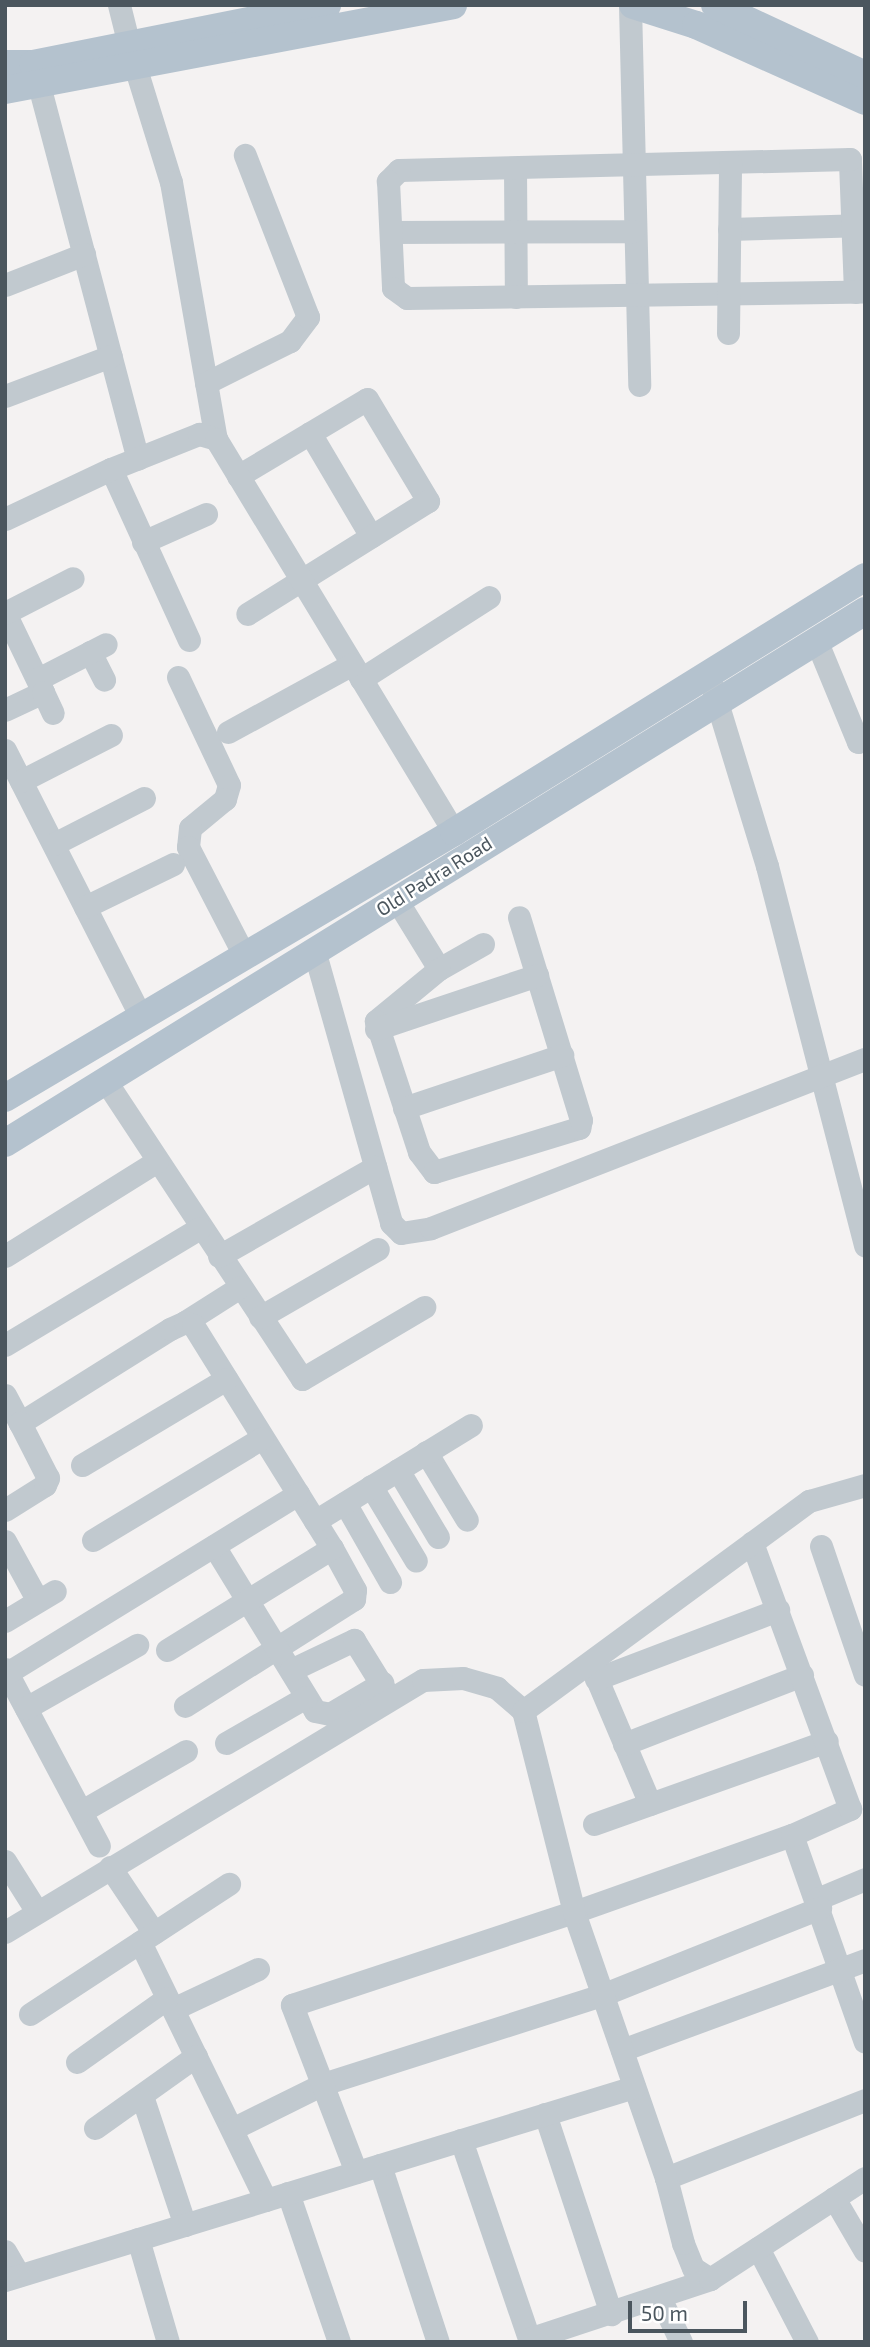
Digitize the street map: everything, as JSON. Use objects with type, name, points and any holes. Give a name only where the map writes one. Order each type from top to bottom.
[{"type":"main road","points":[[132,55],[327,5]]},
{"type":"main road","points":[[631,5],[696,25],[865,101]]},
{"type":"main road","points":[[715,5],[865,75]]},
{"type":"main road","points":[[5,90],[36,74],[132,55],[446,6]]},
{"type":"main road","points":[[5,64],[36,74]]},
{"type":"main road","name":"Old Padra Road","points":[[5,1098],[140,1015],[454,832],[865,577]]},
{"type":"main road","name":"Old Padra Road","points":[[5,1143],[865,611]]},
{"type":"street","points":[[119,5],[171,182],[216,439],[454,832]]},
{"type":"street","points":[[631,5],[635,165],[633,231],[639,385]]},
{"type":"street","points":[[36,74],[138,459]]},
{"type":"street","points":[[206,383],[290,341],[308,317],[245,155]]},
{"type":"street","points":[[850,159],[859,225],[860,292],[732,291],[516,297],[398,296],[393,288],[388,181],[398,170],[635,165],[850,159]]},
{"type":"street","points":[[728,333],[732,291],[730,163]]},
{"type":"street","points":[[515,167],[516,297]]},
{"type":"street","points":[[729,229],[859,225]]},
{"type":"street","points":[[391,232],[633,231]]},
{"type":"street","points":[[5,285],[84,254]]},
{"type":"street","points":[[5,396],[111,356]]},
{"type":"street","points":[[238,476],[367,399],[428,501],[247,614]]},
{"type":"street","points":[[310,433],[371,536]]},
{"type":"street","points":[[5,519],[111,469],[199,434],[216,439]]},
{"type":"street","points":[[111,469],[189,640]]},
{"type":"street","points":[[144,542],[206,513]]},
{"type":"street","points":[[53,713],[41,686],[11,641],[5,613],[73,578]]},
{"type":"street","points":[[228,732],[356,671],[489,597]]},
{"type":"street","points":[[816,640],[858,742],[865,738]]},
{"type":"street","points":[[5,710],[98,648],[104,680]]},
{"type":"street","points":[[707,674],[718,701],[767,866],[817,1075],[865,1246]]},
{"type":"street","points":[[178,677],[229,785],[225,799],[190,828],[188,847],[244,954]]},
{"type":"street","points":[[21,781],[111,735]]},
{"type":"street","points":[[5,750],[140,1015]]},
{"type":"street","points":[[54,844],[144,798]]},
{"type":"street","points":[[85,908],[173,864]]},
{"type":"street","points":[[396,899],[439,969]]},
{"type":"street","points":[[483,944],[439,969],[380,1014],[376,1029],[419,1152],[434,1172],[579,1128],[581,1120],[519,918]]},
{"type":"street","points":[[314,950],[391,1223],[401,1233],[411,1235],[817,1075],[865,1059]]},
{"type":"street","points":[[376,1029],[537,975]]},
{"type":"street","points":[[404,1108],[562,1055]]},
{"type":"street","points":[[105,1080],[302,1379],[424,1307]]},
{"type":"street","points":[[5,1255],[157,1161]]},
{"type":"street","points":[[219,1256],[375,1167]]},
{"type":"street","points":[[5,1345],[200,1228]]},
{"type":"street","points":[[260,1317],[378,1249]]},
{"type":"street","points":[[20,1423],[240,1287]]},
{"type":"street","points":[[185,1322],[194,1325],[332,1548],[355,1590],[354,1599],[278,1650],[185,1706]]},
{"type":"street","points":[[82,1465],[226,1379]]},
{"type":"street","points":[[5,1395],[48,1478],[45,1485],[5,1510]]},
{"type":"street","points":[[315,1521],[471,1425]]},
{"type":"street","points":[[93,1540],[262,1438]]},
{"type":"street","points":[[426,1452],[467,1520]]},
{"type":"street","points":[[398,1470],[438,1537]]},
{"type":"street","points":[[523,1711],[593,1670],[752,1542],[809,1501],[865,1485]]},
{"type":"street","points":[[371,1486],[416,1561]]},
{"type":"street","points":[[99,1846],[6,1671],[298,1494]]},
{"type":"street","points":[[345,1503],[390,1582]]},
{"type":"street","points":[[5,1541],[47,1596],[5,1621]]},
{"type":"street","points":[[356,2172],[292,2005],[574,1912],[792,1835],[850,1809],[752,1542]]},
{"type":"street","points":[[214,1546],[306,1697],[322,1716],[423,1680],[463,1678],[497,1688],[523,1711],[574,1912],[666,2178],[693,2268],[710,2279]]},
{"type":"street","points":[[821,1546],[865,1675]]},
{"type":"street","points":[[167,1650],[332,1548]]},
{"type":"street","points":[[593,1670],[778,1610]]},
{"type":"street","points":[[291,1670],[354,1640],[387,1692]]},
{"type":"street","points":[[26,1708],[137,1645]]},
{"type":"street","points":[[593,1670],[650,1804]]},
{"type":"street","points":[[624,1744],[802,1675]]},
{"type":"street","points":[[5,1932],[36,1910],[110,1867],[387,1692]]},
{"type":"street","points":[[226,1743],[306,1697]]},
{"type":"street","points":[[594,1824],[827,1741]]},
{"type":"street","points":[[82,1811],[186,1751]]},
{"type":"street","points":[[792,1835],[819,1903],[865,2042]]},
{"type":"street","points":[[5,1861],[36,1910]]},
{"type":"street","points":[[110,1867],[147,1937],[170,2004],[232,2129],[277,2196],[338,2342]]},
{"type":"street","points":[[232,2129],[323,2084],[603,1995],[819,1903],[865,1879]]},
{"type":"street","points":[[30,2014],[229,1884]]},
{"type":"street","points":[[622,2050],[865,1960]]},
{"type":"street","points":[[77,2062],[170,2004],[258,1969]]},
{"type":"street","points":[[95,2128],[196,2056]]},
{"type":"street","points":[[5,2251],[12,2277],[634,2087]]},
{"type":"street","points":[[142,2096],[185,2225]]},
{"type":"street","points":[[666,2178],[865,2100]]},
{"type":"street","points":[[545,2114],[611,2314]]},
{"type":"street","points":[[461,2140],[529,2341],[592,2331],[611,2314],[710,2279],[865,2178]]},
{"type":"street","points":[[380,2165],[438,2342]]},
{"type":"street","points":[[834,2198],[865,2251]]},
{"type":"street","points":[[138,2239],[167,2342]]},
{"type":"street","points":[[758,2248],[807,2342]]},
{"type":"street","points":[[660,2298],[681,2342]]}]
